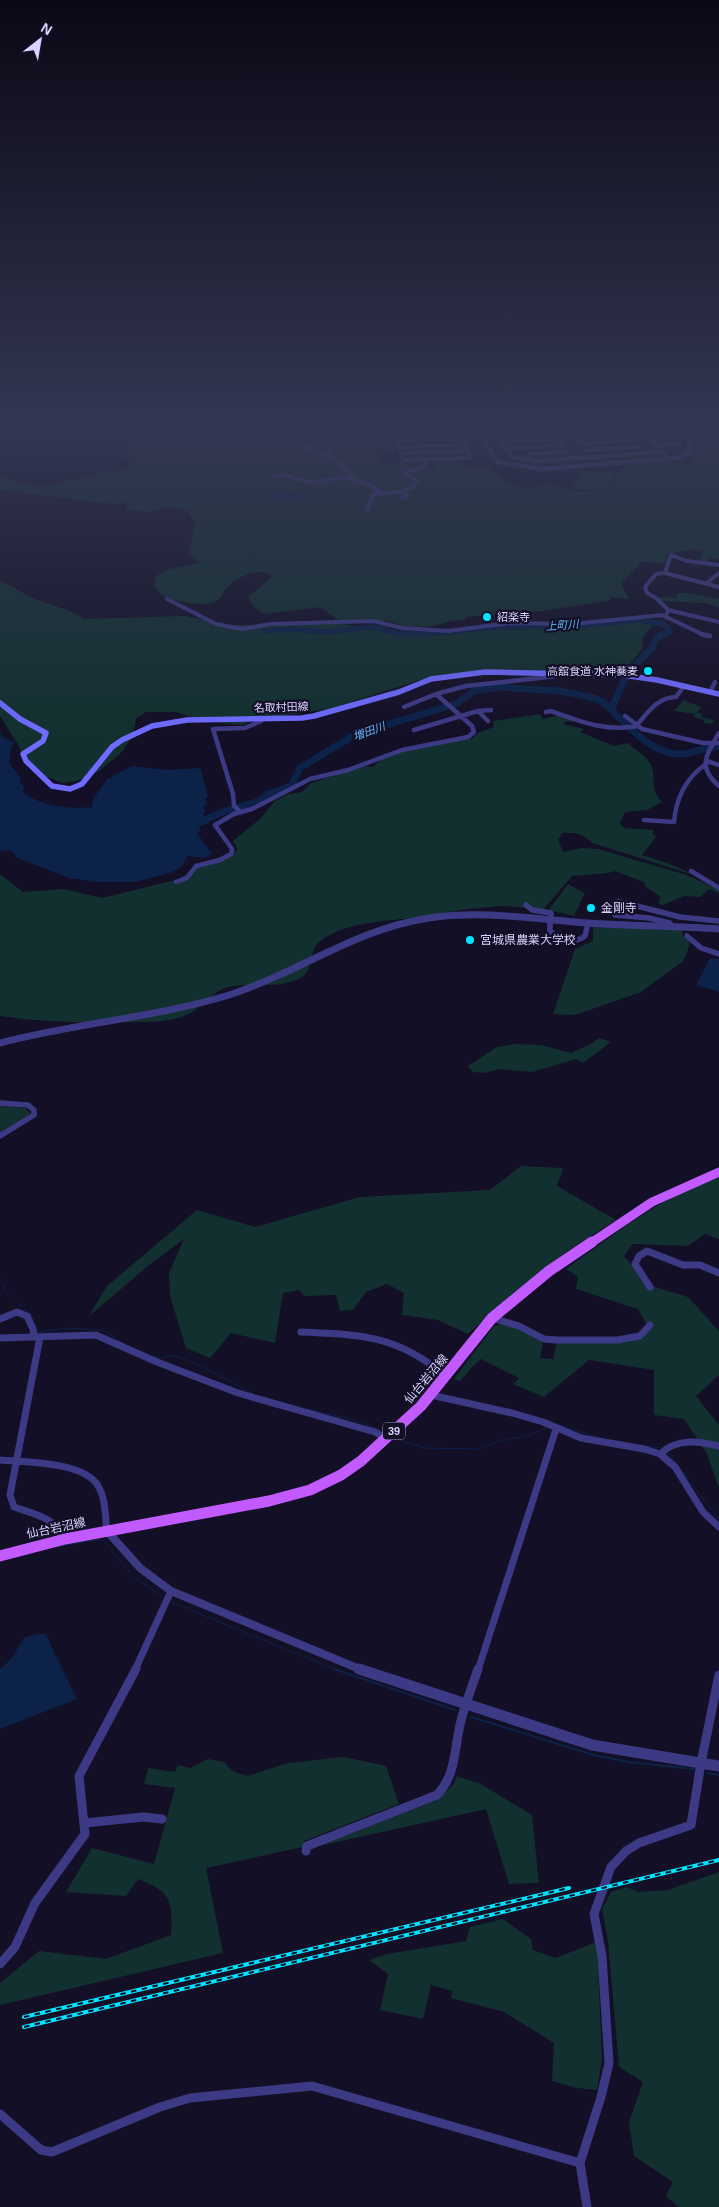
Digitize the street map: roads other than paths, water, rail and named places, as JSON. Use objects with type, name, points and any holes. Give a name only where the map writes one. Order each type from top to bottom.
[{"type":"main road","name":"名取村田線","points":[[0,703],[20,719],[46,733],[43,741],[28,749],[24,754],[26,761],[52,786],[70,790],[82,784],[112,748],[122,740],[145,728],[165,722],[314,716],[392,694],[431,679],[454,675],[497,672],[628,675],[719,694]]},
{"type":"main road","name":"仙台岩沼線","points":[[0,1556],[65,1539],[269,1501],[310,1490],[355,1466],[387,1439],[431,1395],[492,1318],[514,1298],[549,1271],[638,1211],[682,1187],[719,1172]]},
{"type":"street","points":[[665,573],[671,560],[670,555],[687,561],[719,565]]},
{"type":"street","points":[[719,586],[665,573],[656,574],[645,587],[647,593],[656,598],[668,610],[719,622]]},
{"type":"street","points":[[707,583],[719,573]]},
{"type":"street","points":[[167,599],[210,622],[242,629],[270,624],[373,621],[402,628],[448,631],[509,623],[572,624],[666,616],[702,635],[713,636]]},
{"type":"street","points":[[666,616],[668,610]]},
{"type":"street","points":[[687,626],[697,617]]},
{"type":"street","points":[[404,707],[436,694],[466,686],[572,674]]},
{"type":"street","points":[[710,692],[715,682]]},
{"type":"street","points":[[546,712],[551,711],[597,728],[614,731],[628,729],[637,726],[651,708],[667,697],[676,697],[684,686]]},
{"type":"street","points":[[176,882],[187,878],[196,866],[224,859],[231,855],[233,849],[231,845],[220,834],[215,825],[238,809],[257,807],[310,779],[360,766],[402,750],[471,736],[474,732],[473,728],[436,694]]},
{"type":"street","points":[[414,730],[485,708],[491,710]]},
{"type":"street","points":[[478,711],[488,722]]},
{"type":"street","points":[[625,716],[642,729],[688,740],[715,743]]},
{"type":"street","points":[[238,809],[213,729],[251,727],[258,725],[261,718]]},
{"type":"street","points":[[719,733],[710,750],[706,773],[719,786]]},
{"type":"street","points":[[644,820],[666,823],[674,822],[676,806],[688,779],[707,763],[719,765]]},
{"type":"street","points":[[690,871],[719,888]]},
{"type":"street","points":[[671,927],[670,923],[649,918],[615,915],[612,910],[618,901],[644,910],[694,920],[719,921]]},
{"type":"street","points":[[526,905],[532,910],[551,913],[550,931],[555,936],[570,942],[580,940],[585,936],[588,923]]},
{"type":"street","points":[[0,1043],[221,997],[262,983],[360,936],[406,922],[457,915],[490,915],[588,923],[719,929]]},
{"type":"street","points":[[686,936],[701,948],[719,954]]},
{"type":"street","points":[[0,1103],[28,1105],[34,1110],[34,1116],[0,1136]]},
{"type":"street","points":[[650,1287],[635,1267],[634,1262],[639,1255],[646,1251],[684,1265],[700,1266],[719,1273]]},
{"type":"street","points":[[0,1319],[17,1312],[27,1316],[37,1337],[10,1495],[14,1507],[53,1522],[62,1528],[65,1539]]},
{"type":"street","points":[[492,1318],[519,1326],[544,1338],[556,1340],[617,1340],[640,1336],[650,1326]]},
{"type":"street","points":[[301,1332],[350,1336],[397,1345],[413,1351],[446,1376]]},
{"type":"street","points":[[0,1338],[96,1335],[148,1359],[238,1393],[371,1431],[387,1439]]},
{"type":"street","points":[[431,1395],[544,1422],[556,1429],[589,1440],[663,1451],[671,1445],[694,1441],[719,1446]]},
{"type":"street","points":[[306,1850],[307,1846],[400,1811],[437,1795],[443,1790],[450,1777],[460,1724],[556,1429]]},
{"type":"street","points":[[663,1451],[703,1512],[719,1527]]},
{"type":"street","points":[[0,1460],[73,1468],[86,1474],[96,1483],[102,1495],[108,1531],[140,1568],[171,1591],[323,1655],[467,1705],[600,1747],[719,1766]]},
{"type":"street","points":[[0,1964],[15,1947],[35,1903],[85,1834],[85,1823],[79,1793],[79,1776],[128,1686],[171,1591]]},
{"type":"street","points":[[587,2207],[580,2162],[601,2097],[609,2063],[602,1956],[594,1914],[611,1867],[626,1851],[639,1843],[692,1825],[700,1763],[719,1675]]},
{"type":"street","points":[[85,1823],[143,1817],[162,1819]]},
{"type":"street","points":[[0,2114],[41,2150],[52,2152],[160,2107],[190,2098],[312,2086],[580,2162]]},
{"type":"water","points":[[0,733],[4,738],[15,742],[11,748],[9,763],[21,778],[19,780],[24,787],[23,792],[38,801],[56,806],[92,807],[93,799],[107,779],[132,766],[167,770],[199,768],[208,797],[205,799],[207,803],[203,808],[206,811],[203,815],[209,823],[199,827],[201,830],[197,833],[212,854],[204,858],[188,856],[180,868],[170,873],[135,882],[97,882],[69,878],[17,858],[11,850],[0,851]]},
{"type":"water","points":[[710,958],[719,959],[719,992],[696,985]]},
{"type":"water","points":[[45,1633],[77,1699],[0,1729],[0,1669],[10,1660],[25,1637]]},
{"type":"waterway","name":"上町川","points":[[264,631],[291,629],[325,632],[373,627],[396,633],[422,634],[501,627],[579,626],[639,620],[663,624],[669,629],[669,632],[661,636]]},
{"type":"waterway","name":"上町川","points":[[611,709],[627,674],[652,648],[656,638],[664,634]]},
{"type":"waterway","name":"増田川","points":[[195,824],[225,811],[260,801],[268,794],[291,786],[300,768],[356,734],[456,704],[474,691],[498,687],[560,691],[594,698],[603,702],[628,727],[648,743],[669,753],[685,754],[719,746]]},
{"type":"waterway","points":[[0,1279],[4,1284],[4,1290],[31,1314],[35,1326]]},
{"type":"waterway","points":[[37,1330],[37,1332],[67,1328],[103,1330],[123,1343]]},
{"type":"waterway","points":[[152,1356],[179,1357],[208,1369],[253,1394]]},
{"type":"waterway","points":[[307,1409],[354,1420],[381,1430]]},
{"type":"waterway","points":[[558,1425],[597,1437]]},
{"type":"waterway","points":[[396,1439],[424,1448],[480,1449],[499,1441],[531,1435],[545,1428]]},
{"type":"waterway","points":[[638,1445],[661,1448]]},
{"type":"waterway","points":[[667,1451],[719,1520]]},
{"type":"waterway","points":[[50,1548],[102,1539],[134,1577],[162,1596]]},
{"type":"waterway","points":[[171,1602],[337,1670]]},
{"type":"waterway","points":[[334,1669],[455,1710]]},
{"type":"waterway","points":[[471,1717],[594,1755],[629,1762],[694,1769]]},
{"type":"waterway","points":[[707,1773],[719,1775]]},
{"type":"railway","points":[[24,2027],[719,1860]]},
{"type":"railway","points":[[24,2017],[569,1888]]},
{"type":"place","name":"紹楽寺","points":[[487,617]]},
{"type":"place","name":"高舘食道 水神蕎麦","points":[[648,671]]},
{"type":"place","name":"金剛寺","points":[[591,908]]},
{"type":"place","name":"宮城県農業大学校","points":[[470,940]]}]
